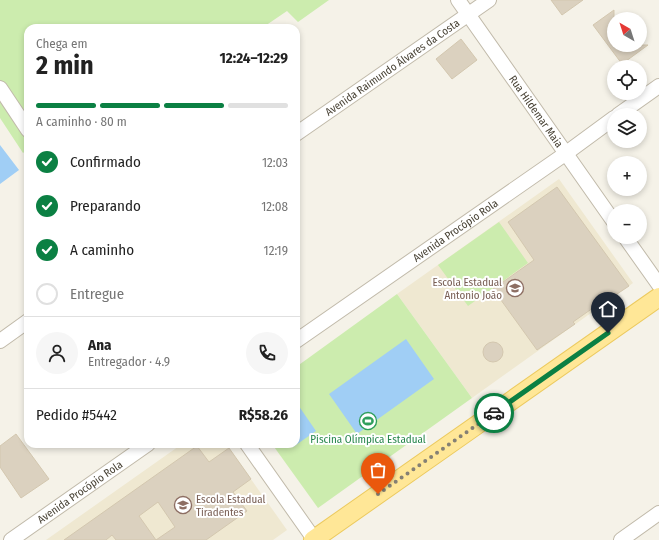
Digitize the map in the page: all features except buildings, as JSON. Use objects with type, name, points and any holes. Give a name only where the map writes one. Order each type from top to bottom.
[{"type":"main road","points":[[314,540],[659,297]]},
{"type":"street","name":"Rua Hildemar Maia","points":[[458,0],[607,212]]},
{"type":"street","name":"Avenida Raimundo Álvares da Costa","points":[[300,131],[489,0]]},
{"type":"street","points":[[628,108],[659,86]]},
{"type":"street","points":[[0,88],[24,124]]},
{"type":"street","name":"Avenida Procópio Rola","points":[[300,338],[607,123]]},
{"type":"street","points":[[629,244],[659,285]]},
{"type":"street","points":[[0,341],[24,324]]},
{"type":"street","name":"Avenida Procópio Rola","points":[[11,540],[142,448]]},
{"type":"street","points":[[250,448],[314,540]]},
{"type":"street","points":[[621,540],[659,513]]},
{"type":"shaded area","name":"Escola Estadual Antonio João","points":[[559,179],[633,283],[472,398],[397,294]]},
{"type":"shaded area","name":"Escola Estadual Tiradentes","points":[[176,448],[229,448],[287,530],[273,540],[46,540]]},
{"type":"green space","points":[[0,0],[329,0],[298,22],[287,11],[268,24],[24,24],[23,153],[0,118]]},
{"type":"green space","points":[[499,222],[528,263],[468,306],[438,265]]},
{"type":"green space","name":"Piscina Olímpica Estadual","points":[[397,294],[472,398],[318,508],[275,448],[300,448],[300,364]]},
{"type":"water","points":[[0,145],[19,170],[0,184]]},
{"type":"water","points":[[406,339],[434,379],[357,434],[329,394]]},
{"type":"water","points":[[300,408],[316,431],[300,442]]},
{"type":"way so far","points":[[378,494],[494,413]]},
{"type":"place","name":"Escola Estadual Antonio João","points":[[515,288]]},
{"type":"place","name":"Piscina Olímpica Estadual","points":[[368,421]]},
{"type":"place","name":"Escola Estadual Tiradentes","points":[[183,505]]},
{"type":"route","points":[[494,413],[608,333]]}]
